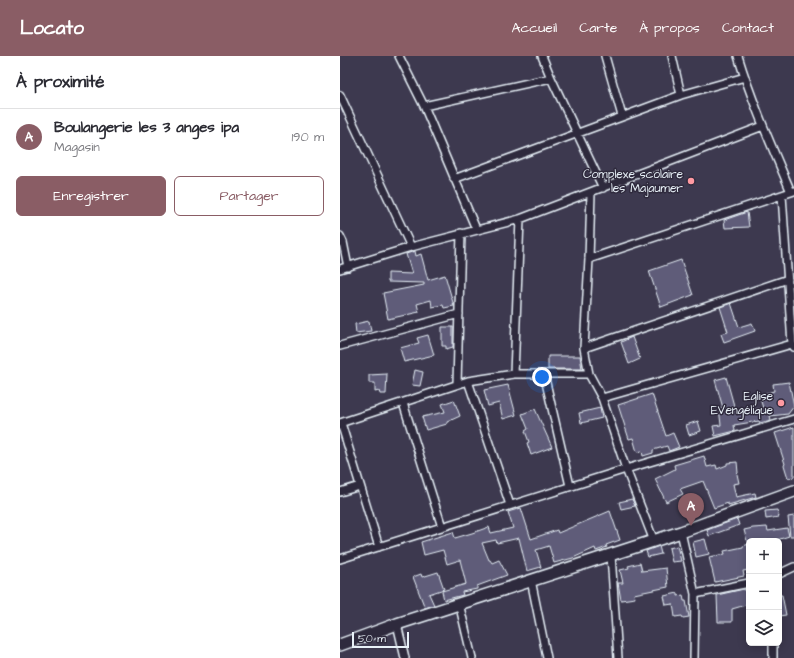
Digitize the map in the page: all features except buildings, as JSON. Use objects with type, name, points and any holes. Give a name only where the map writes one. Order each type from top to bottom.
[{"type":"main road","points":[[340,645],[459,603],[681,532],[794,491]]},
{"type":"street","points":[[399,56],[424,106],[476,229]]},
{"type":"street","points":[[542,56],[602,188]]},
{"type":"street","points":[[606,56],[622,116]]},
{"type":"street","points":[[672,56],[681,95]]},
{"type":"street","points":[[589,259],[792,191],[763,126],[738,56]]},
{"type":"street","points":[[454,179],[681,95],[745,77]]},
{"type":"street","points":[[424,106],[551,78]]},
{"type":"street","points":[[340,95],[411,247]]},
{"type":"street","points":[[340,269],[461,233],[520,219],[763,126]]},
{"type":"street","points":[[591,193],[584,348],[589,374],[602,398],[626,468],[654,541]]},
{"type":"street","points":[[602,398],[793,345],[782,195]]},
{"type":"street","points":[[514,374],[520,219]]},
{"type":"street","points":[[457,384],[461,233]]},
{"type":"street","points":[[340,236],[343,242],[348,267]]},
{"type":"street","points":[[584,348],[788,279]]},
{"type":"street","points":[[340,346],[459,314]]},
{"type":"street","points":[[379,547],[340,423],[468,381],[514,374],[589,374]]},
{"type":"street","points":[[544,374],[570,486]]},
{"type":"street","points":[[468,381],[510,505]]},
{"type":"street","points":[[403,403],[442,527]]},
{"type":"street","points":[[340,559],[626,468],[794,419]]},
{"type":"street","points":[[340,492],[360,486]]},
{"type":"street","points":[[681,532],[695,594],[694,658]]},
{"type":"street","points":[[611,555],[618,658]]},
{"type":"street","points":[[782,573],[794,567]]},
{"type":"street","points":[[531,580],[547,658]]},
{"type":"street","points":[[695,594],[746,584]]},
{"type":"street","points":[[459,603],[472,658]]},
{"type":"street","points":[[397,624],[405,658]]},
{"type":"street","points":[[773,646],[773,658]]},
{"type":"place","name":"Complexe scolaire les Majaumer","points":[[691,181]]},
{"type":"place","name":"Eglise EVengélique","points":[[781,403]]},
{"type":"place","name":"Boulangerie les 3 anges ipa","points":[[691,526]]}]
